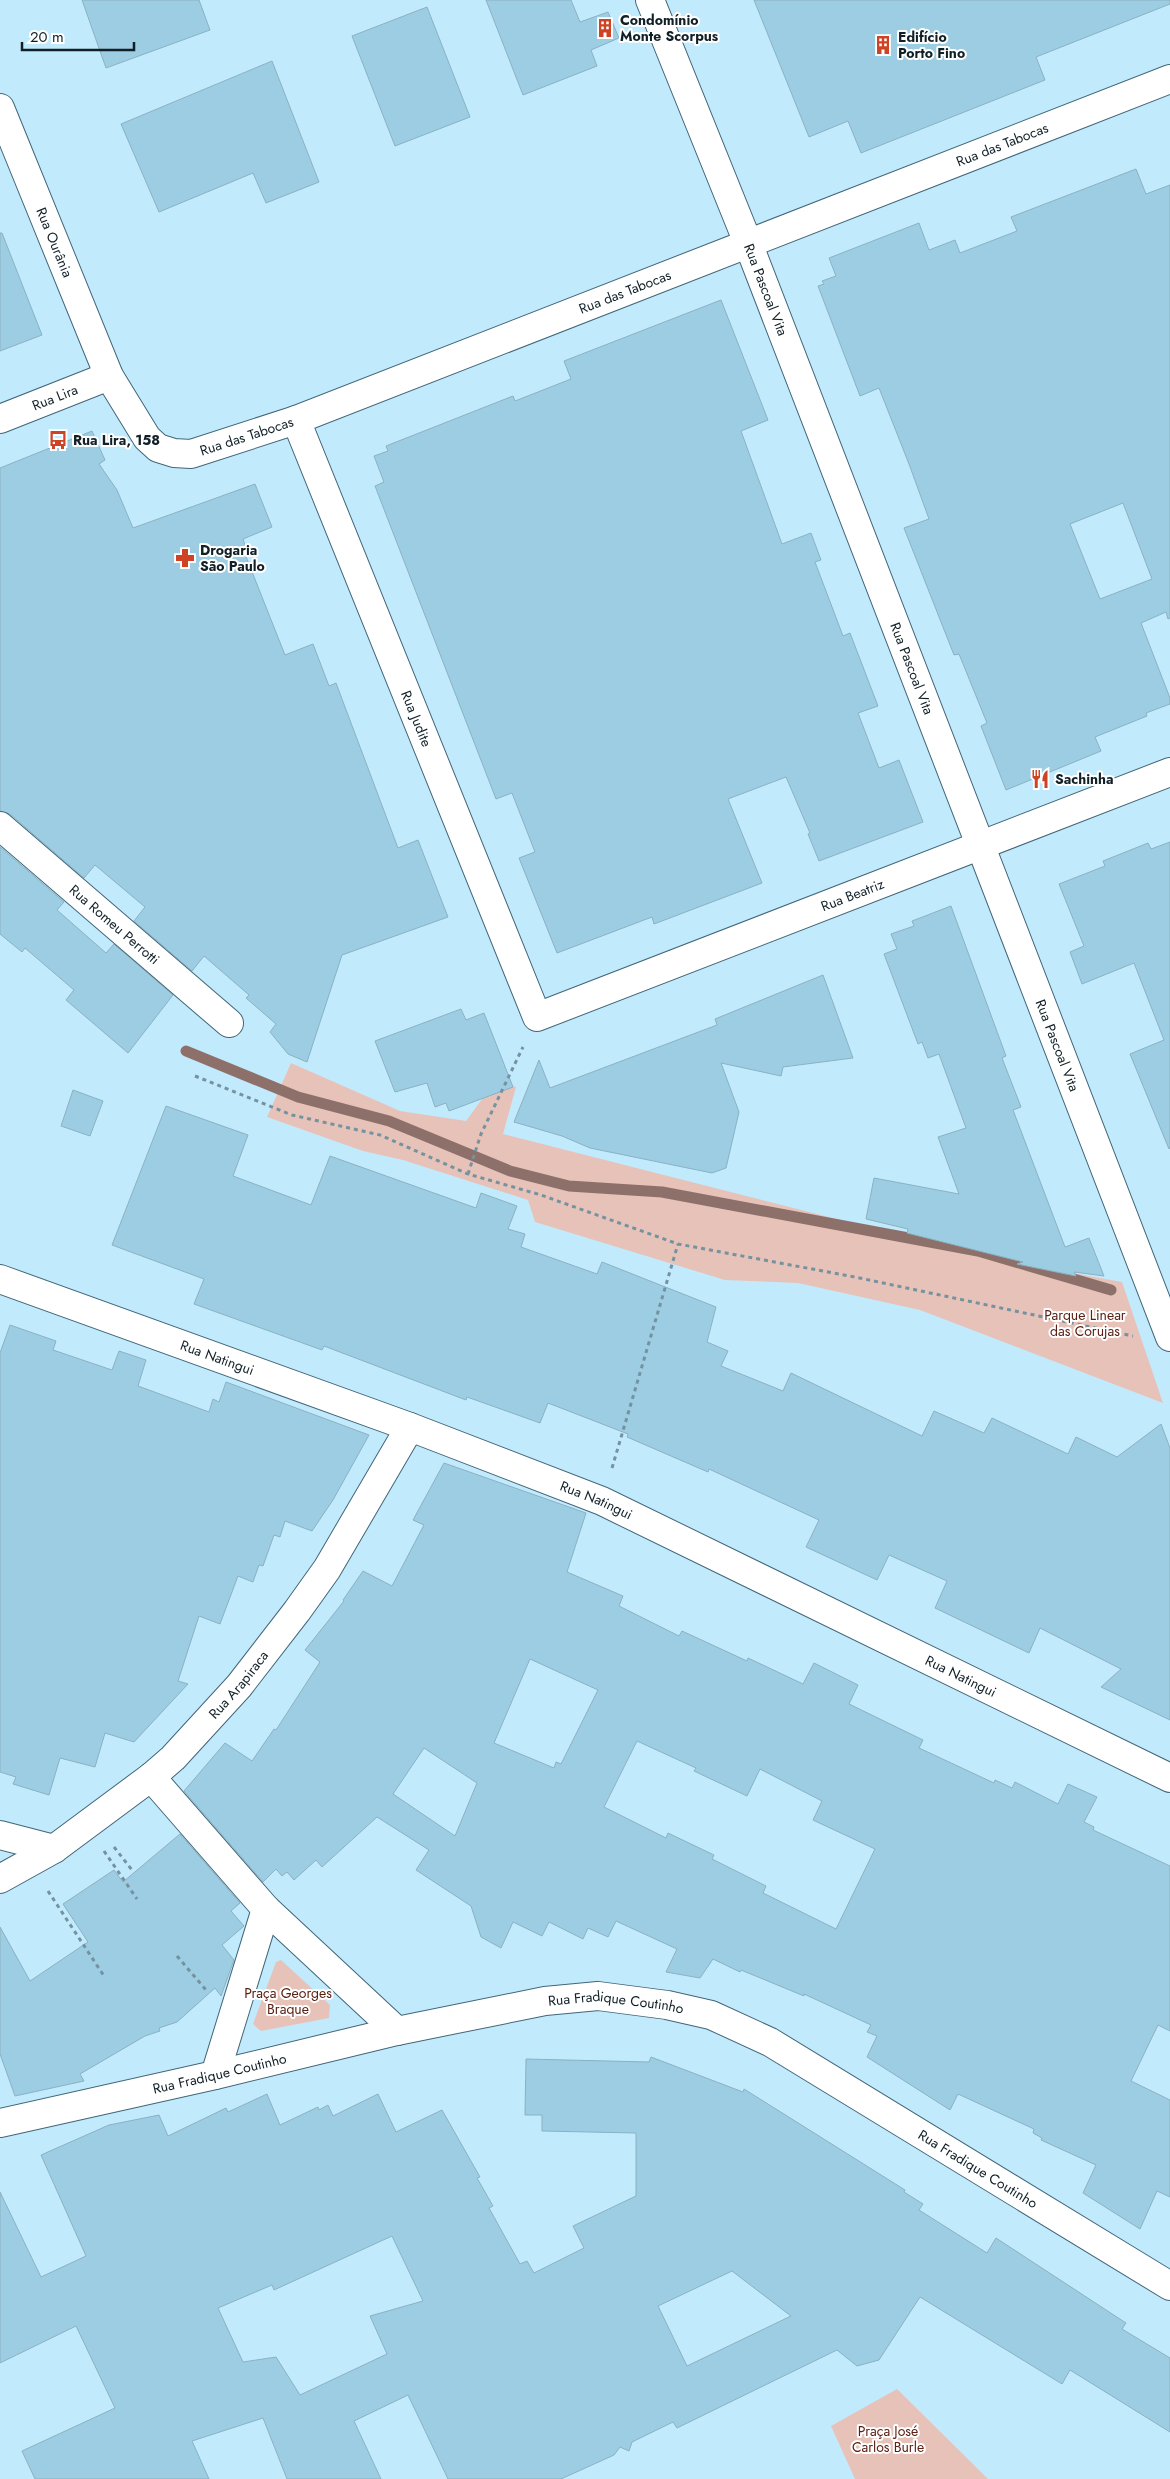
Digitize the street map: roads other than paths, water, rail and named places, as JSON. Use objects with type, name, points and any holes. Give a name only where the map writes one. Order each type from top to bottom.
[{"type":"street","name":"Rua Pascoal Vita","points":[[650,0],[748,243],[1170,1337]]},
{"type":"street","name":"Rua das Tabocas","points":[[109,376],[147,438],[158,448],[174,453],[191,454],[296,420],[1170,79]]},
{"type":"street","name":"Rua Ourânia","points":[[0,108],[109,376]]},
{"type":"street","name":"Rua Lira","points":[[0,419],[109,376]]},
{"type":"street","name":"Rua Judite","points":[[296,420],[537,1017]]},
{"type":"street","name":"Rua Beatriz","points":[[537,1017],[1170,772]]},
{"type":"street","name":"Rua Romeu Perrotti","points":[[0,826],[229,1023]]},
{"type":"street","name":"Rua Natingui","points":[[0,1279],[410,1427],[602,1500],[1170,1778]]},
{"type":"street","name":"Rua Arapiraca","points":[[0,1879],[54,1849],[151,1777],[173,1758],[239,1686],[297,1611],[327,1568],[410,1427]]},
{"type":"street","points":[[151,1777],[266,1909],[397,2031]]},
{"type":"street","points":[[0,1836],[54,1849]]},
{"type":"street","points":[[215,2075],[266,1909]]},
{"type":"street","name":"Rua Fradique Coutinho","points":[[0,2123],[215,2075],[397,2031],[546,2001],[598,1996],[667,2005],[711,2015],[770,2042],[1170,2286]]},
{"type":"waterway","points":[[186,1051],[298,1097],[389,1121],[510,1171],[569,1186],[662,1192],[978,1251],[1111,1290]]},
{"type":"place","name":"Condomínio Monte Scorpus","points":[[605,28]]},
{"type":"place","name":"Edifício Porto Fino","points":[[883,45]]},
{"type":"place","name":"Rua Lira, 158","points":[[58,440]]},
{"type":"place","name":"Drogaria São Paulo","points":[[185,558]]},
{"type":"place","name":"Sachinha","points":[[1040,779]]},
{"type":"park label","name":"Parque Linear das Corujas","points":[[1085,1324]]},
{"type":"park label","name":"Praça Georges Braque","points":[[288,2002]]},
{"type":"park label","name":"Praça José Carlos Burle","points":[[888,2440]]}]
